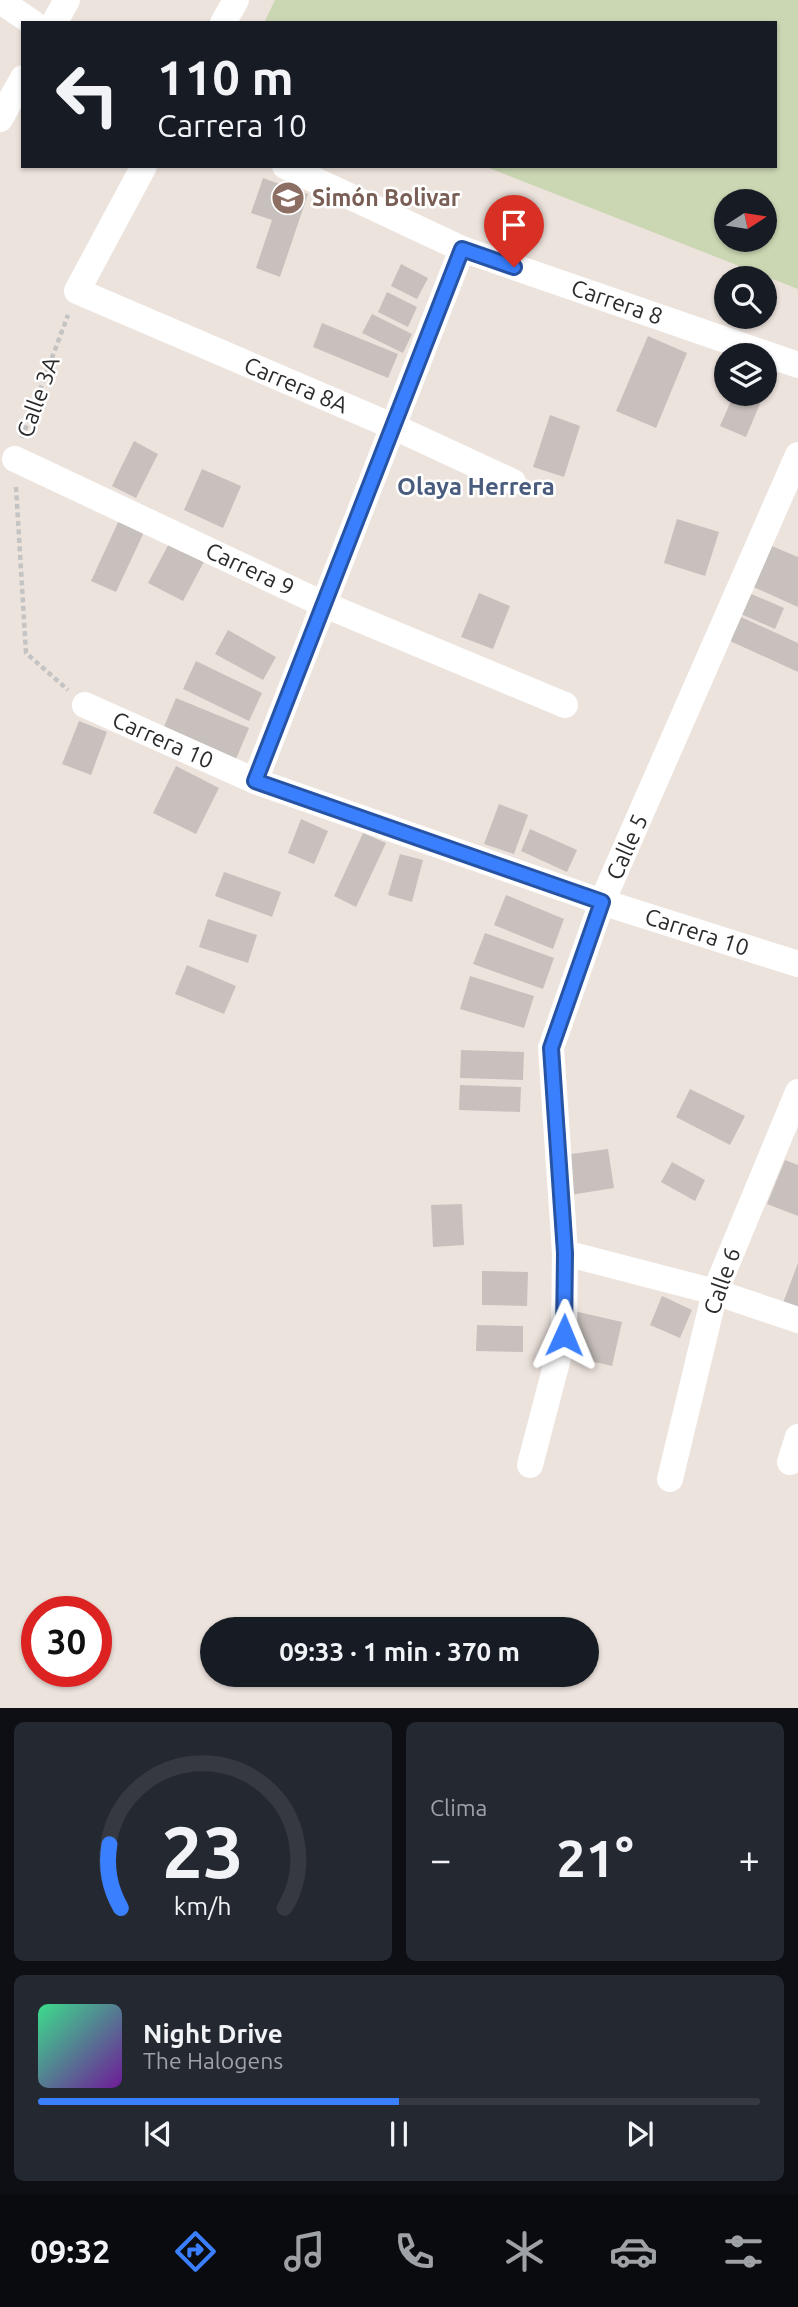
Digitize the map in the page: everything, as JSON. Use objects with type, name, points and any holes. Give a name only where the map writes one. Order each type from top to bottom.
[{"type":"street","points":[[55,21],[67,0]]},
{"type":"street","points":[[224,21],[236,0]]},
{"type":"street","points":[[0,1],[30,21]]},
{"type":"street","points":[[0,119],[21,82]]},
{"type":"street","points":[[77,291],[143,168]]},
{"type":"street","name":"Carrera 8","points":[[289,168],[462,249],[798,365]]},
{"type":"street","points":[[255,781],[462,249]]},
{"type":"street","name":"Carrera 8A","points":[[77,291],[392,426],[513,482]]},
{"type":"street","name":"Calle 5","points":[[530,1465],[564,1335],[565,1253],[551,1048],[602,902],[798,455]]},
{"type":"street","name":"Carrera 9","points":[[15,459],[325,605],[565,705]]},
{"type":"street","name":"Carrera 10","points":[[85,705],[255,781],[602,902],[798,964]]},
{"type":"street","name":"Calle 6","points":[[670,1479],[715,1292],[798,1092]]},
{"type":"street","points":[[565,1253],[715,1292],[798,1320]]},
{"type":"path","name":"Calle 3A","points":[[77,291],[15,459],[26,653],[85,705]]},
{"type":"green space","points":[[275,0],[798,0],[798,289],[777,281],[777,266],[739,266],[489,168],[777,168],[777,21],[265,21]]},
{"type":"building","name":"Simón Bolivar","points":[[263,178],[308,194],[280,277],[256,268],[272,220],[251,213]]},
{"type":"building","points":[[401,264],[428,278],[417,299],[391,286]]},
{"type":"building","points":[[387,292],[417,307],[408,327],[378,312]]},
{"type":"building","points":[[372,314],[412,334],[403,353],[362,333]]},
{"type":"building","points":[[322,323],[398,354],[388,378],[313,347]]},
{"type":"building","points":[[648,336],[687,353],[656,428],[616,411]]},
{"type":"building","points":[[729,406],[759,406],[746,437],[720,426]]},
{"type":"building","points":[[550,415],[580,426],[564,477],[533,467]]},
{"type":"building","points":[[134,441],[158,454],[136,498],[112,486]]},
{"type":"building","points":[[202,469],[241,486],[223,528],[184,510]]},
{"type":"building","points":[[120,518],[145,530],[116,592],[91,581]]},
{"type":"building","points":[[677,519],[719,532],[705,576],[664,563]]},
{"type":"building","points":[[172,538],[207,556],[183,601],[148,583]]},
{"type":"building","points":[[767,544],[798,557],[798,607],[749,585]]},
{"type":"building","points":[[742,590],[784,608],[775,629],[734,611]]},
{"type":"building","points":[[479,593],[510,606],[493,649],[461,637]]},
{"type":"building","points":[[741,617],[798,643],[798,672],[730,641]]},
{"type":"building","points":[[228,630],[276,657],[263,680],[215,654]]},
{"type":"building","points":[[196,661],[262,693],[249,721],[183,689]]},
{"type":"building","points":[[176,698],[249,728],[236,759],[163,729]]},
{"type":"building","points":[[79,721],[107,732],[91,775],[62,764]]},
{"type":"building","points":[[176,766],[219,788],[196,834],[153,813]]},
{"type":"building","points":[[499,804],[528,815],[514,854],[484,844]]},
{"type":"building","points":[[301,819],[328,831],[314,864],[288,853]]},
{"type":"building","points":[[530,829],[577,850],[567,872],[521,851]]},
{"type":"building","points":[[363,833],[386,843],[356,907],[334,896]]},
{"type":"building","points":[[400,854],[423,860],[412,902],[388,895]]},
{"type":"building","points":[[224,872],[281,892],[272,917],[215,896]]},
{"type":"building","points":[[506,895],[564,919],[553,949],[494,925]]},
{"type":"building","points":[[208,919],[257,935],[248,963],[199,947]]},
{"type":"building","points":[[485,933],[554,958],[543,989],[473,964]]},
{"type":"building","points":[[187,965],[236,986],[224,1014],[175,994]]},
{"type":"building","points":[[470,976],[534,996],[524,1028],[460,1009]]},
{"type":"building","points":[[461,1050],[524,1052],[523,1080],[460,1078]]},
{"type":"building","points":[[460,1085],[521,1087],[520,1112],[459,1110]]},
{"type":"building","points":[[690,1089],[745,1116],[730,1145],[676,1117]]},
{"type":"building","points":[[608,1149],[614,1188],[570,1195],[564,1155]]},
{"type":"building","points":[[785,1160],[798,1165],[798,1216],[767,1204]]},
{"type":"building","points":[[672,1162],[705,1180],[695,1201],[661,1182]]},
{"type":"building","points":[[462,1204],[464,1245],[433,1247],[431,1205]]},
{"type":"building","points":[[798,1263],[798,1309],[783,1303]]},
{"type":"building","points":[[482,1271],[528,1272],[527,1306],[482,1305]]},
{"type":"building","points":[[662,1296],[692,1310],[680,1338],[650,1325]]},
{"type":"building","points":[[574,1311],[622,1322],[612,1366],[565,1355]]},
{"type":"building","points":[[477,1325],[523,1326],[523,1352],[476,1351]]},
{"type":"place","name":"Simón Bolivar","points":[[288,198]]},
{"type":"district","name":"Olaya Herrera","points":[[476,487]]},
{"type":"route","points":[[514,267],[462,249],[255,781],[602,902],[551,1048],[565,1253],[564,1335]]}]
